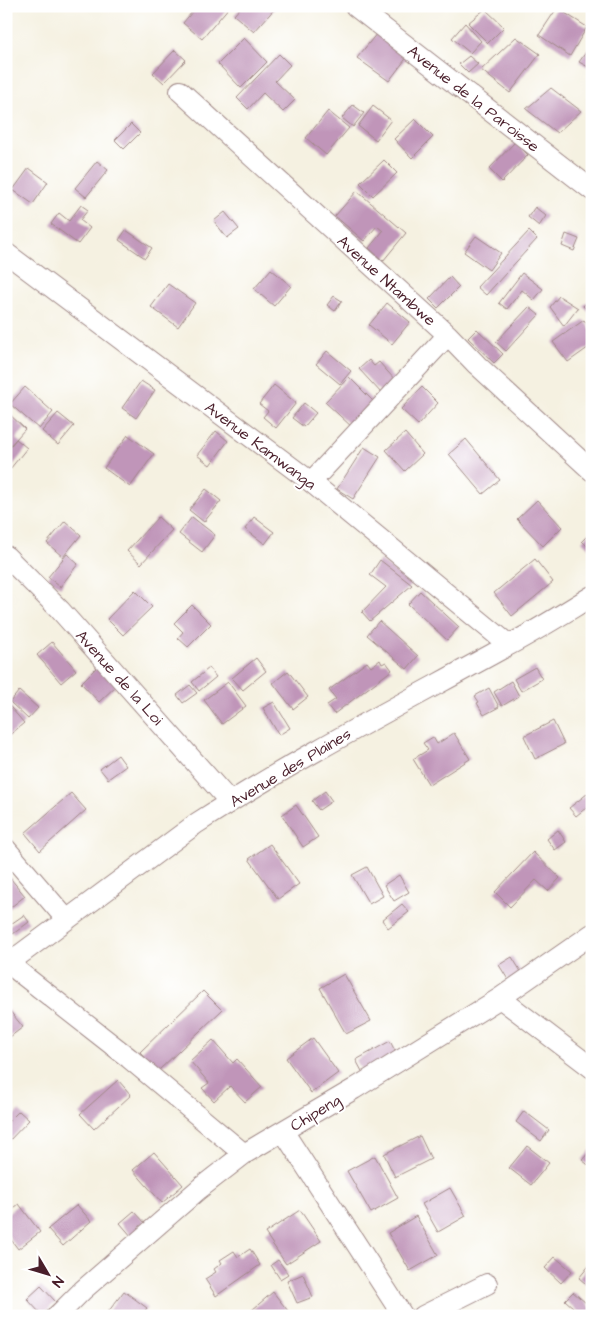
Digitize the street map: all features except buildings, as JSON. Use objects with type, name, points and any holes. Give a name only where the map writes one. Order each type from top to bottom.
[{"type":"street","name":"Avenue de la Paroisse","points":[[355,6],[591,189]]},
{"type":"street","name":"Avenue Ntambwe","points":[[180,91],[448,335],[477,365],[592,471]]},
{"type":"street","name":"Avenue Kamwanga","points":[[6,253],[311,482],[509,646]]},
{"type":"street","points":[[311,482],[448,335]]},
{"type":"street","name":"Avenue de la Loi","points":[[6,556],[60,610],[230,802]]},
{"type":"street","name":"Avenue des Plaines","points":[[7,965],[197,823],[230,802],[298,760],[509,646],[592,596]]},
{"type":"street","points":[[6,849],[68,920]]},
{"type":"street","name":"Chipeng","points":[[57,1316],[83,1290],[198,1189],[244,1154],[354,1089],[500,998],[592,934]]},
{"type":"street","points":[[7,965],[129,1058],[244,1154]]},
{"type":"street","points":[[500,998],[592,1068]]},
{"type":"street","points":[[283,1131],[403,1316]]},
{"type":"street","points":[[423,1316],[487,1284]]}]
